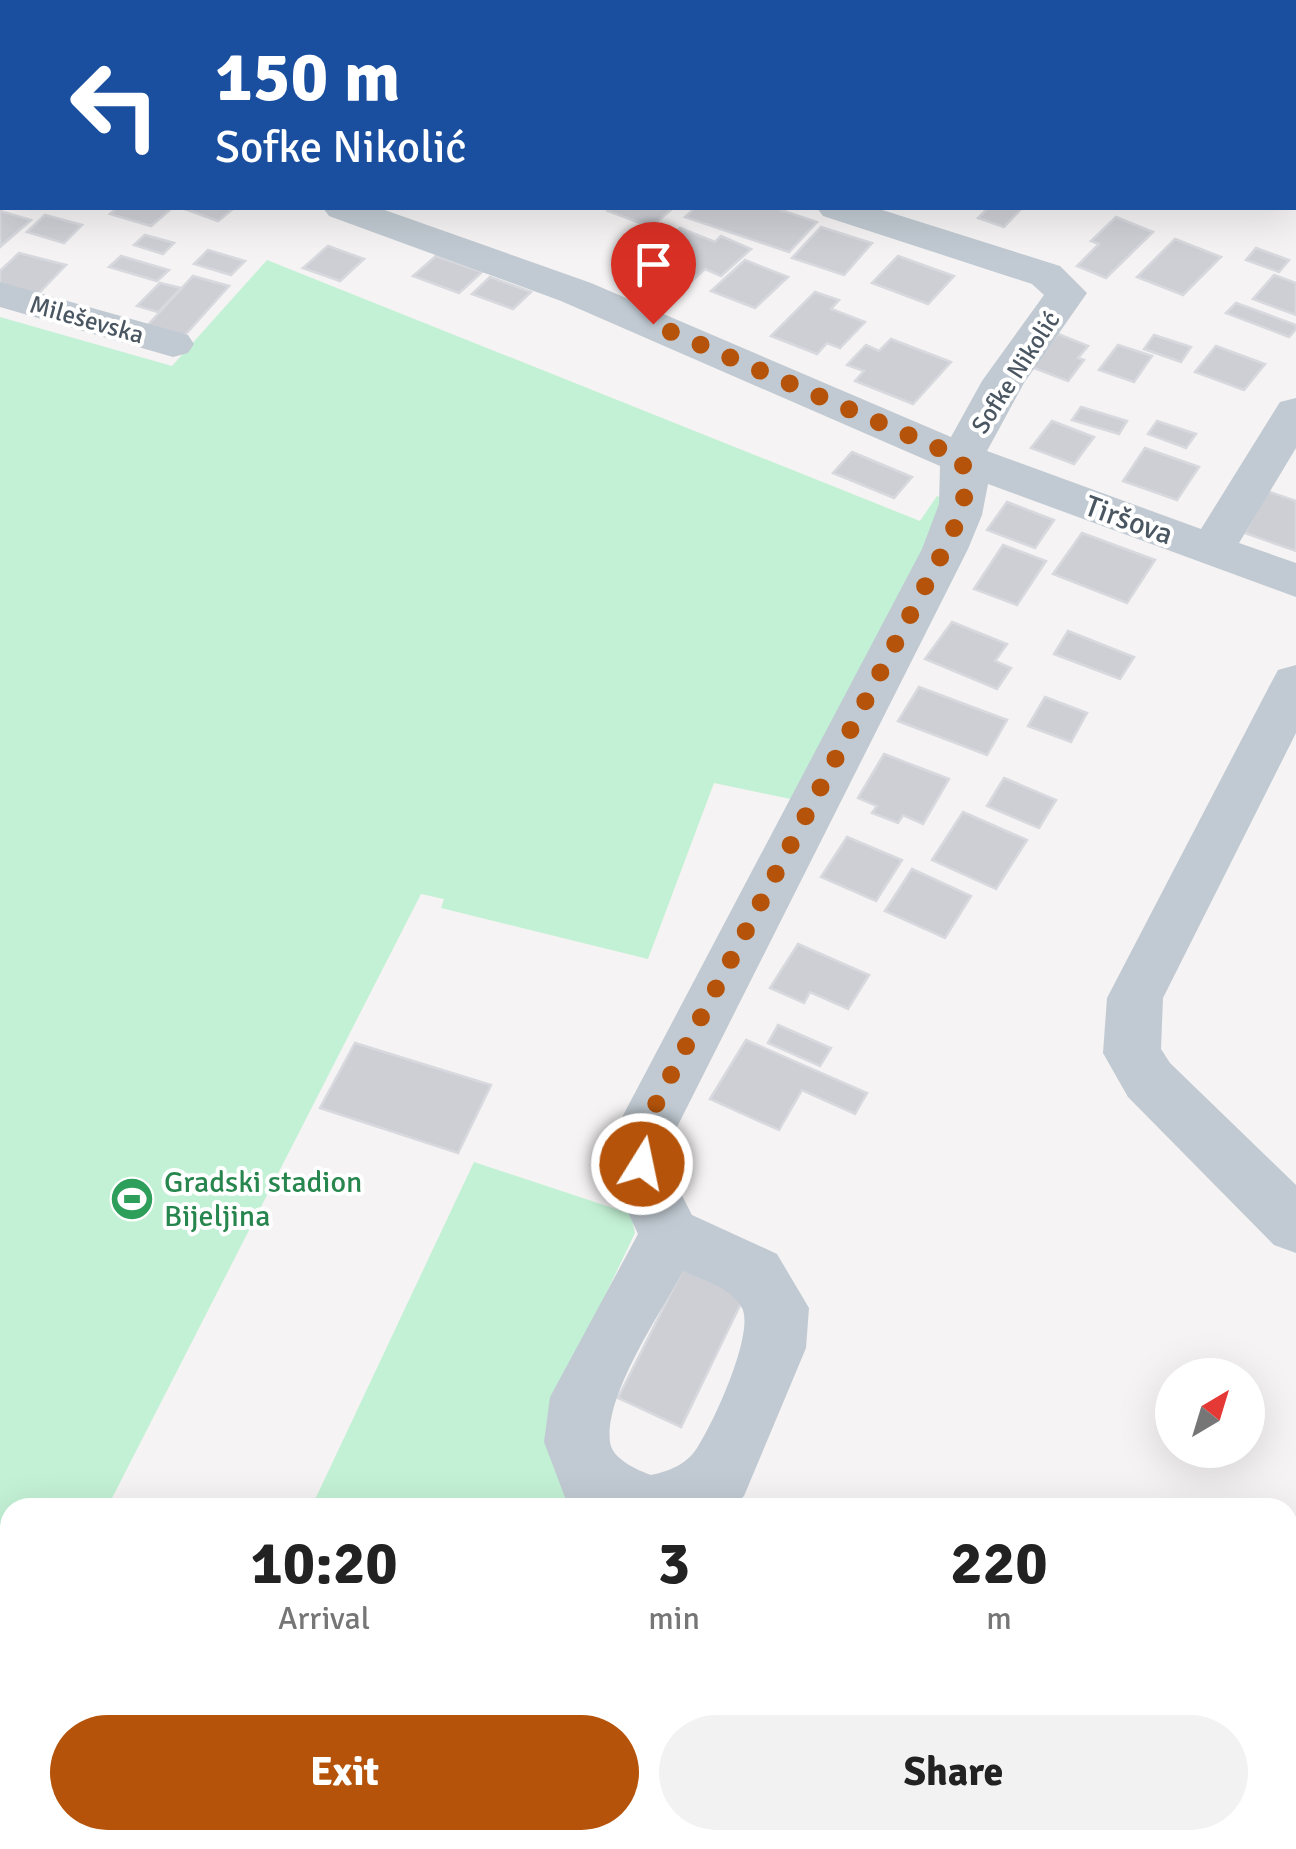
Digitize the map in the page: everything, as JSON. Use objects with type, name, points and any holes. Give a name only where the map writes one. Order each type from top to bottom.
[{"type":"street","name":"Sofke Nikolić","points":[[349,210],[576,292],[961,458]]},
{"type":"street","points":[[430,240],[462,210]]},
{"type":"street","name":"Sofke Nikolić","points":[[670,1235],[646,1186],[638,1142],[945,548],[966,502],[967,476],[961,458],[1004,382],[1066,293],[1046,275],[843,210]]},
{"type":"street","name":"Mileševska","points":[[0,294],[173,344]]},
{"type":"street","points":[[1211,550],[1296,412]]},
{"type":"street","name":"Tiršova","points":[[961,458],[1296,581]]},
{"type":"street","points":[[1296,684],[1162,942],[1135,998],[1130,1026],[1132,1052],[1148,1080],[1296,1226]]},
{"type":"street","points":[[624,1498],[590,1477],[577,1442],[583,1396],[670,1235],[755,1274],[777,1308],[774,1348],[720,1473],[693,1498]]},
{"type":"green space","points":[[267,260],[920,521],[937,496],[957,504],[805,802],[714,783],[648,959],[441,908],[444,899],[421,894],[112,1498],[0,1498],[0,317],[172,366]]},
{"type":"green space","points":[[474,1162],[631,1214],[635,1233],[554,1402],[601,1498],[316,1498]]},
{"type":"building","points":[[115,210],[170,210],[151,226],[110,214]]},
{"type":"building","points":[[188,210],[232,210],[218,221]]},
{"type":"building","points":[[610,210],[671,210],[651,227]]},
{"type":"building","points":[[693,210],[781,210],[817,222],[789,252],[685,217]]},
{"type":"building","points":[[986,210],[1020,210],[1004,227],[978,218]]},
{"type":"building","points":[[0,211],[31,220],[0,247]]},
{"type":"building","points":[[45,215],[82,225],[64,243],[27,232]]},
{"type":"building","points":[[1116,217],[1153,232],[1106,278],[1077,266],[1099,244],[1091,241]]},
{"type":"building","points":[[821,227],[872,243],[844,275],[792,258]]},
{"type":"building","points":[[680,228],[715,242],[721,236],[751,249],[721,276],[705,269],[684,288],[633,268]]},
{"type":"building","points":[[145,235],[174,243],[163,254],[134,245]]},
{"type":"building","points":[[1175,239],[1221,257],[1183,295],[1137,277]]},
{"type":"building","points":[[328,246],[364,259],[340,281],[303,268]]},
{"type":"building","points":[[1256,248],[1289,260],[1279,272],[1246,260]]},
{"type":"building","points":[[208,250],[245,261],[231,275],[194,264]]},
{"type":"building","points":[[19,253],[66,265],[35,297],[0,287],[0,271]]},
{"type":"building","points":[[121,256],[169,270],[157,281],[109,267]]},
{"type":"building","points":[[436,256],[482,272],[459,293],[413,276]]},
{"type":"building","points":[[898,256],[954,276],[928,304],[872,283]]},
{"type":"building","points":[[745,260],[788,277],[755,308],[711,291]]},
{"type":"building","points":[[1274,275],[1296,283],[1296,315],[1253,299]]},
{"type":"building","points":[[193,276],[229,286],[184,336],[147,326]]},
{"type":"building","points":[[490,277],[531,292],[513,309],[472,294]]},
{"type":"building","points":[[160,283],[181,288],[158,312],[137,306]]},
{"type":"building","points":[[815,292],[839,300],[831,309],[865,322],[840,348],[827,343],[817,354],[771,336]]},
{"type":"building","points":[[1236,303],[1296,325],[1296,329],[1289,337],[1226,313]]},
{"type":"building","points":[[1058,334],[1088,346],[1078,358],[1084,360],[1068,381],[1031,367]]},
{"type":"building","points":[[1154,335],[1191,347],[1181,362],[1144,349]]},
{"type":"building","points":[[891,339],[951,362],[913,404],[855,381],[864,371],[847,365],[866,345],[879,351]]},
{"type":"building","points":[[1118,345],[1152,356],[1134,382],[1099,370]]},
{"type":"building","points":[[1216,346],[1265,364],[1244,390],[1195,372]]},
{"type":"building","points":[[1081,407],[1127,421],[1119,434],[1072,420]]},
{"type":"building","points":[[1052,421],[1094,437],[1074,464],[1031,448]]},
{"type":"building","points":[[1157,421],[1196,434],[1186,448],[1148,434]]},
{"type":"building","points":[[1145,448],[1199,467],[1177,500],[1123,481]]},
{"type":"building","points":[[852,452],[912,477],[894,498],[833,473]]},
{"type":"building","points":[[1267,491],[1296,501],[1296,551],[1245,533]]},
{"type":"building","points":[[1007,502],[1054,520],[1035,548],[987,530]]},
{"type":"building","points":[[1082,533],[1155,560],[1127,603],[1053,574]]},
{"type":"building","points":[[1003,545],[1046,561],[1017,605],[974,589]]},
{"type":"building","points":[[952,622],[1007,644],[995,661],[1011,668],[997,689],[925,659]]},
{"type":"building","points":[[1068,631],[1134,657],[1120,679],[1054,654]]},
{"type":"building","points":[[919,687],[1007,720],[987,755],[898,721]]},
{"type":"building","points":[[1045,697],[1087,713],[1071,742],[1028,726]]},
{"type":"building","points":[[884,754],[949,779],[923,824],[903,815],[898,823],[872,813],[877,806],[858,798]]},
{"type":"building","points":[[1004,778],[1056,800],[1039,828],[987,806]]},
{"type":"building","points":[[963,812],[1027,840],[996,889],[932,860]]},
{"type":"building","points":[[847,837],[902,860],[876,901],[821,877]]},
{"type":"building","points":[[912,869],[971,896],[945,938],[885,911]]},
{"type":"building","points":[[798,944],[869,975],[848,1009],[810,992],[804,1003],[770,988]]},
{"type":"building","points":[[778,1025],[831,1048],[820,1066],[768,1043]]},
{"type":"building","points":[[746,1040],[867,1093],[855,1114],[802,1090],[779,1130],[710,1099]]},
{"type":"building","points":[[355,1043],[491,1085],[458,1153],[320,1108]]},
{"type":"building","points":[[683,1269],[745,1295],[681,1427],[618,1398]]},
{"type":"place","name":"Gradski stadion Bijeljina","points":[[132,1199]]},
{"type":"route","points":[[642,1164],[638,1142],[945,548],[966,502],[967,476],[961,458],[653,324]]}]
